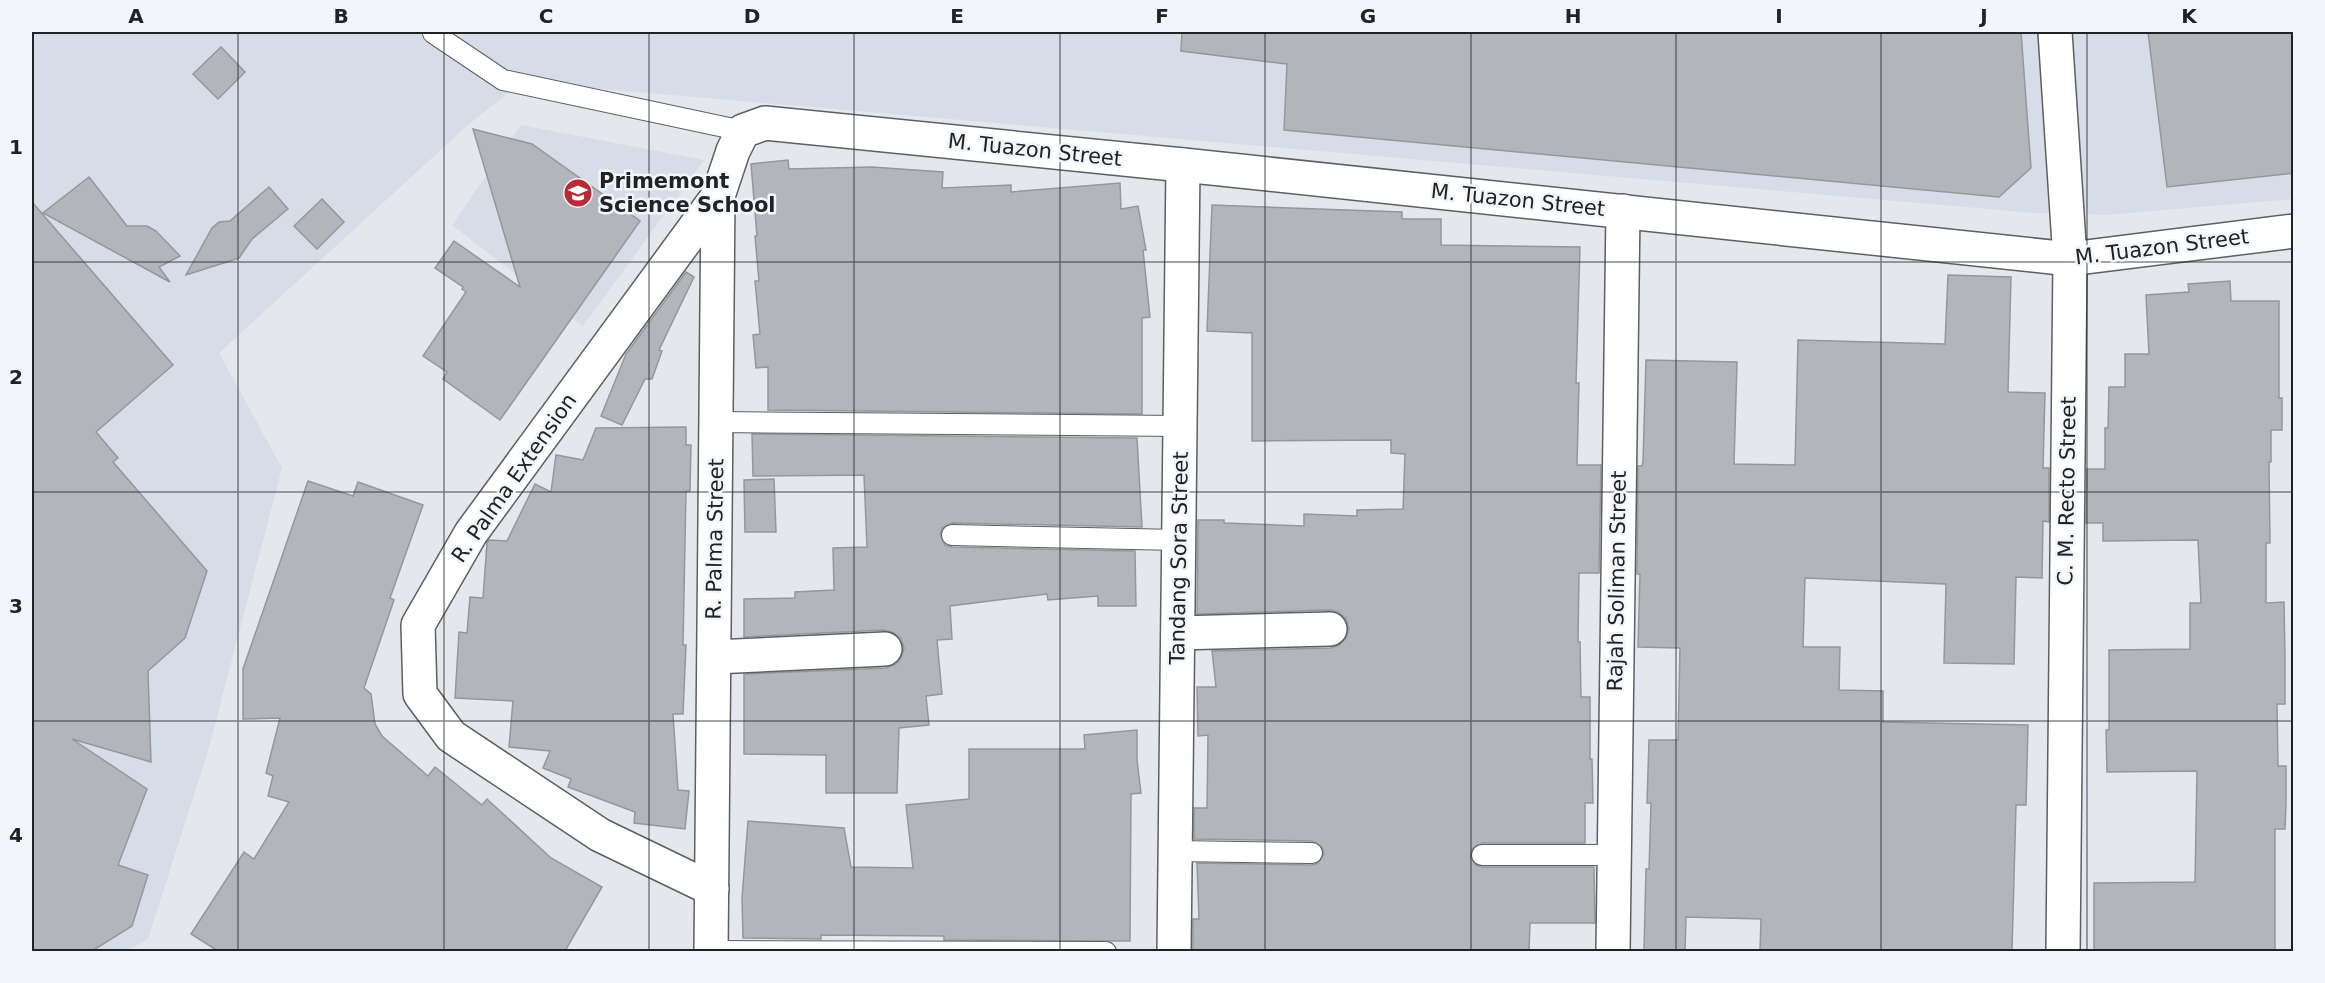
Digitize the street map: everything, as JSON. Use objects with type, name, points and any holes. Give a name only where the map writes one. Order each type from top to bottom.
[{"type":"street","name":"C. M. Recto Street","points":[[2055,32],[2070,259],[2063,951]]},
{"type":"street","name":"M. Tuazon Street","points":[[743,131],[765,123],[2070,259],[2294,231]]},
{"type":"street","name":"R. Palma Street","points":[[711,951],[718,196],[733,151],[743,131]]},
{"type":"street","name":"Tandang Sora Street","points":[[1174,951],[1183,165]]},
{"type":"street","name":"R. Palma Extension","points":[[712,889],[600,835],[451,736],[420,694],[418,625],[471,533],[718,196]]},
{"type":"street","name":"Rajah Soliman Street","points":[[1613,951],[1623,211]]},
{"type":"street","points":[[1178,633],[1330,629]]},
{"type":"street","points":[[714,657],[885,649]]},
{"type":"lane","points":[[433,33],[503,80],[743,131]]},
{"type":"lane","points":[[717,422],[1180,426]]},
{"type":"lane","points":[[952,535],[1178,540]]},
{"type":"lane","points":[[1175,851],[1312,853]]},
{"type":"lane","points":[[1482,855],[1613,855]]},
{"type":"lane","points":[[711,951],[1106,951]]},
{"type":"shaded area","points":[[32,32],[2293,32],[2293,199],[2105,215],[2035,213],[522,82],[467,126],[219,353],[282,468],[208,751],[148,939],[126,951],[32,951]]},
{"type":"shaded area","name":"Primemont Science School","points":[[521,125],[704,160],[583,326],[452,225]]},
{"type":"building","points":[[1182,32],[2021,32],[2031,168],[1999,197],[1284,130],[1287,64],[1181,51]]},
{"type":"building","points":[[2148,32],[2294,32],[2294,173],[2167,187]]},
{"type":"building","points":[[221,47],[245,72],[218,99],[193,74]]},
{"type":"building","points":[[473,129],[532,144],[640,221],[500,420],[443,379],[447,372],[423,356],[466,292],[462,289],[463,287],[435,268],[454,241],[520,287]]},
{"type":"building","points":[[788,160],[789,169],[872,167],[943,172],[942,188],[1011,185],[1011,192],[1120,183],[1121,209],[1138,206],[1146,250],[1143,250],[1150,317],[1142,318],[1142,414],[768,410],[768,367],[756,368],[753,335],[760,334],[755,281],[759,281],[751,164]]},
{"type":"building","points":[[89,177],[127,226],[147,226],[156,231],[180,256],[159,267],[170,282],[43,213]]},
{"type":"building","points":[[269,187],[288,209],[252,239],[239,258],[186,275],[212,228],[219,222],[230,221]]},
{"type":"building","points":[[322,199],[344,222],[317,249],[294,226]]},
{"type":"building","points":[[32,202],[173,365],[96,432],[118,458],[113,462],[207,571],[185,638],[148,671],[151,762],[72,739],[147,789],[118,865],[148,875],[132,926],[92,951],[32,951]]},
{"type":"building","points":[[1212,205],[1402,212],[1402,219],[1441,219],[1441,245],[1580,247],[1576,383],[1579,383],[1577,465],[1601,465],[1599,573],[1579,573],[1578,642],[1580,642],[1581,697],[1590,697],[1593,803],[1585,803],[1585,843],[1482,843],[1472,849],[1470,856],[1476,865],[1482,867],[1594,867],[1595,923],[1530,923],[1529,951],[1193,951],[1193,919],[1199,919],[1197,863],[1312,865],[1318,863],[1324,854],[1322,847],[1312,841],[1194,839],[1194,808],[1207,808],[1208,735],[1198,736],[1197,687],[1216,687],[1212,651],[1331,648],[1339,645],[1346,638],[1349,629],[1346,619],[1338,612],[1330,610],[1197,614],[1198,520],[1304,526],[1304,514],[1357,516],[1357,510],[1403,509],[1405,454],[1391,453],[1391,440],[1252,441],[1252,333],[1207,331]]},
{"type":"building","points":[[686,272],[694,277],[659,350],[662,351],[652,379],[645,379],[622,425],[601,416],[626,354]]},
{"type":"building","points":[[1948,275],[2011,277],[2008,392],[2045,393],[2043,468],[2049,468],[2049,522],[2043,521],[2042,578],[2016,577],[2014,664],[1944,663],[1946,584],[1805,578],[1803,647],[1840,647],[1839,690],[1883,691],[1883,722],[2028,725],[2026,805],[2016,805],[2012,951],[1760,951],[1761,919],[1686,917],[1685,951],[1644,951],[1646,869],[1649,869],[1651,803],[1647,803],[1649,740],[1678,740],[1680,648],[1638,647],[1640,574],[1637,574],[1638,466],[1642,466],[1643,461],[1646,360],[1737,362],[1734,464],[1795,465],[1798,340],[1945,344]]},
{"type":"building","points":[[2230,281],[2231,301],[2279,301],[2279,398],[2282,398],[2282,430],[2271,430],[2270,543],[2266,543],[2266,603],[2284,602],[2285,704],[2277,704],[2278,766],[2286,766],[2286,804],[2285,829],[2275,829],[2275,951],[2094,951],[2094,883],[2195,882],[2197,771],[2107,772],[2106,730],[2109,730],[2109,650],[2190,649],[2190,603],[2201,603],[2198,540],[2103,541],[2103,523],[2086,523],[2087,469],[2105,469],[2105,428],[2108,428],[2109,387],[2125,387],[2125,354],[2149,354],[2146,295],[2189,292],[2188,284]]},
{"type":"building","points":[[686,427],[686,445],[691,445],[690,491],[686,491],[683,645],[686,645],[683,714],[673,714],[678,790],[689,791],[685,829],[634,823],[635,812],[568,787],[571,779],[543,768],[550,751],[509,747],[513,701],[455,698],[459,632],[467,633],[470,597],[483,598],[487,543],[489,540],[507,541],[535,484],[551,492],[556,455],[583,460],[596,428]]},
{"type":"building","points":[[752,434],[1137,438],[1142,527],[952,523],[942,528],[940,535],[945,545],[952,547],[1135,551],[1136,606],[1098,606],[1098,596],[1048,600],[1047,594],[950,606],[952,639],[937,640],[942,694],[926,696],[929,725],[899,728],[897,793],[826,793],[826,755],[744,754],[744,674],[886,668],[896,664],[904,648],[901,639],[894,633],[884,630],[744,637],[744,599],[795,598],[795,592],[834,590],[833,548],[867,547],[864,475],[753,476]]},
{"type":"building","points":[[774,479],[776,532],[745,532],[744,480]]},
{"type":"building","points":[[308,481],[353,496],[358,482],[423,505],[390,598],[394,600],[364,688],[371,694],[375,724],[382,736],[428,776],[435,767],[482,805],[487,799],[551,858],[602,887],[565,951],[218,951],[191,934],[244,852],[254,859],[289,802],[268,796],[273,776],[266,773],[280,718],[243,719],[243,669]]},
{"type":"building","points":[[1137,730],[1137,760],[1141,793],[1131,794],[1130,941],[944,940],[944,936],[821,935],[821,939],[743,938],[742,898],[748,821],[844,828],[851,867],[913,868],[906,805],[969,799],[969,749],[1085,749],[1084,735]]},
{"type":"place","name":"Primemont Science School","points":[[578,193]]}]
